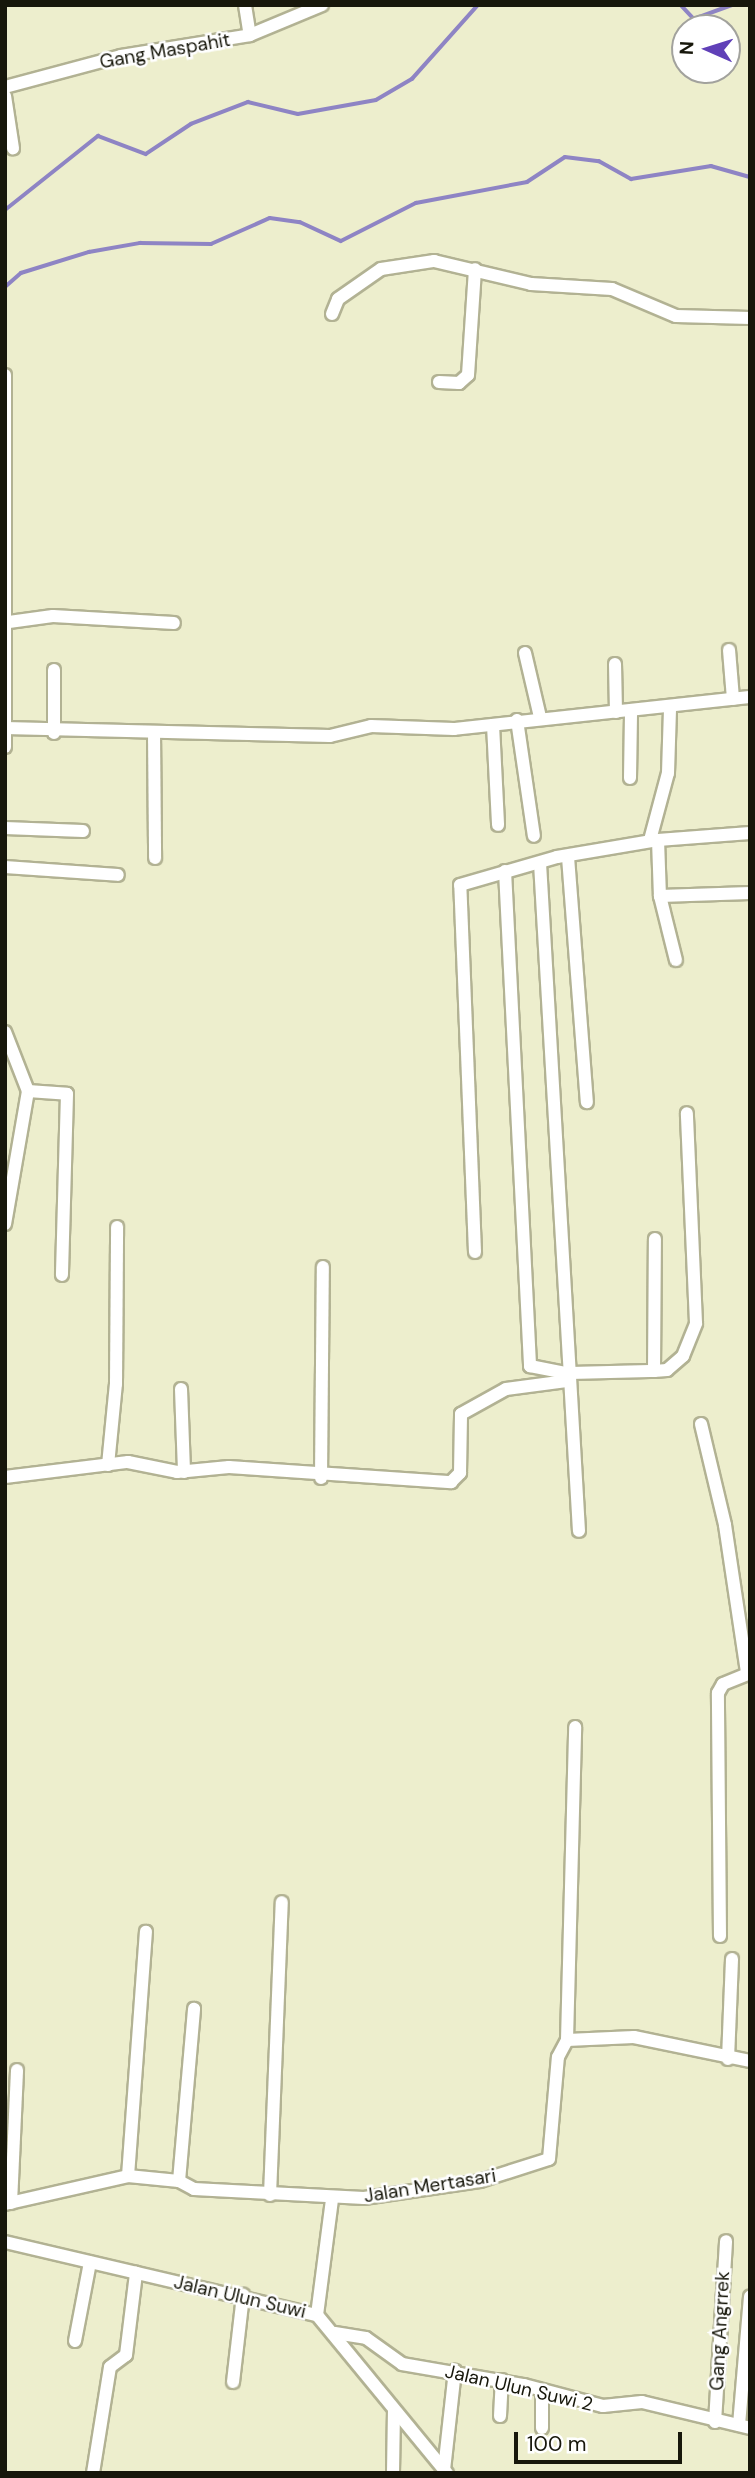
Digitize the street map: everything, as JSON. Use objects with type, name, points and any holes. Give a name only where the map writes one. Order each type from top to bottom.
[{"type":"street","points":[[246,5],[250,35]]},
{"type":"street","name":"Gang Maspahit","points":[[5,87],[121,56],[250,35],[322,5]]},
{"type":"street","points":[[5,96],[13,148]]},
{"type":"street","points":[[332,314],[338,299],[394,264],[434,261],[531,284],[610,288],[676,316],[750,318]]},
{"type":"street","points":[[439,382],[459,383],[468,375],[475,269]]},
{"type":"street","points":[[5,375],[9,622],[5,747]]},
{"type":"street","points":[[9,622],[53,616],[174,623]]},
{"type":"street","points":[[729,650],[733,699]]},
{"type":"street","points":[[525,653],[540,718]]},
{"type":"street","points":[[615,664],[616,712]]},
{"type":"street","points":[[54,670],[54,733]]},
{"type":"street","points":[[6,728],[54,733],[154,732],[311,736],[370,726],[493,725],[540,718],[616,712],[631,714],[750,698]]},
{"type":"street","points":[[670,710],[668,773],[654,840],[660,895],[676,960]]},
{"type":"street","points":[[630,778],[631,714]]},
{"type":"street","points":[[517,720],[534,836]]},
{"type":"street","points":[[493,725],[498,825]]},
{"type":"street","points":[[154,732],[155,858]]},
{"type":"street","points":[[5,828],[83,831]]},
{"type":"street","points":[[475,1252],[458,889],[505,871],[654,840],[750,833]]},
{"type":"street","points":[[568,857],[587,1102]]},
{"type":"street","points":[[540,863],[566,1377],[579,1531]]},
{"type":"street","points":[[5,867],[118,875]]},
{"type":"street","points":[[505,871],[528,1361],[534,1369],[566,1377]]},
{"type":"street","points":[[660,895],[750,893]]},
{"type":"street","points":[[5,1032],[28,1091],[7,1197],[5,1224]]},
{"type":"street","points":[[28,1091],[67,1094],[62,1275]]},
{"type":"street","points":[[5,1476],[108,1465],[184,1472],[229,1467],[321,1478],[454,1481],[461,1414],[506,1389],[566,1377],[667,1370],[683,1356],[696,1323],[687,1113]]},
{"type":"street","points":[[108,1465],[116,1384],[117,1227]]},
{"type":"street","points":[[654,1371],[655,1239]]},
{"type":"street","points":[[321,1478],[323,1267]]},
{"type":"street","points":[[181,1389],[184,1472]]},
{"type":"street","points":[[701,1424],[724,1525],[749,1673],[718,1693],[720,1936]]},
{"type":"street","name":"Jalan Mertasari","points":[[8,2204],[128,2176],[179,2181],[194,2189],[332,2200],[480,2181],[544,2163],[554,2150],[557,2068],[566,2040],[575,1727]]},
{"type":"street","points":[[270,2195],[282,1902]]},
{"type":"street","points":[[128,2176],[146,1933]]},
{"type":"street","points":[[728,2059],[732,1959]]},
{"type":"street","points":[[179,2181],[194,2009]]},
{"type":"street","points":[[566,2040],[634,2037],[728,2059],[750,2061]]},
{"type":"street","points":[[8,2204],[17,2070]]},
{"type":"street","points":[[317,2315],[332,2200]]},
{"type":"street","name":"Gang Angrrek","points":[[715,2422],[726,2241]]},
{"type":"street","name":"Jalan Ulun Suwi","points":[[5,2242],[243,2295],[317,2315],[335,2333],[430,2457],[446,2472]]},
{"type":"street","points":[[75,2341],[90,2262]]},
{"type":"street","points":[[93,2473],[110,2367],[126,2356],[136,2273]]},
{"type":"street","points":[[233,2382],[243,2295]]},
{"type":"street","points":[[744,2427],[750,2296]]},
{"type":"street","name":"Jalan Ulun Suwi 2","points":[[335,2333],[366,2338],[402,2364],[502,2380],[603,2406],[642,2402],[744,2427]]},
{"type":"street","points":[[446,2472],[455,2371]]},
{"type":"street","points":[[500,2416],[502,2380]]},
{"type":"street","points":[[542,2392],[542,2428]]},
{"type":"street","points":[[393,2473],[394,2410]]},
{"type":"street","points":[[429,2473],[430,2457]]},
{"type":"waterway","points":[[5,210],[98,136],[146,154],[191,124],[248,102],[298,114],[376,100],[412,79],[478,5]]},
{"type":"waterway","points":[[681,5],[694,19],[732,5]]},
{"type":"waterway","points":[[5,287],[21,273],[89,252],[140,243],[211,244],[270,218],[300,222],[341,241],[416,203],[527,182],[565,157],[599,161],[631,179],[711,166],[750,177]]}]
